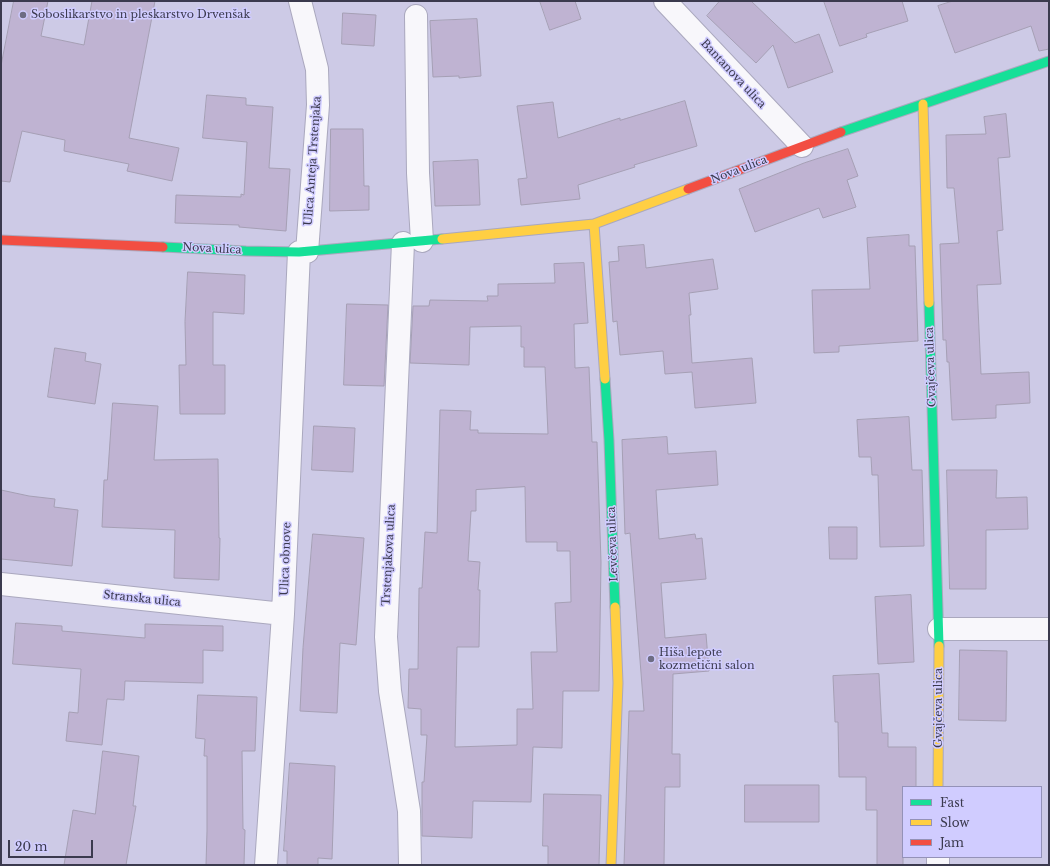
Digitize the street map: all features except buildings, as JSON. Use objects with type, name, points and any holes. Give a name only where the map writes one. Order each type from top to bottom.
[{"type":"street","name":"Ulica Anteja Trstenjaka","points":[[300,1],[317,69],[318,105],[303,252]]},
{"type":"street","name":"Bantanova ulica","points":[[665,1],[802,146]]},
{"type":"street","points":[[413,242],[418,173],[416,16]]},
{"type":"street","name":"Nova ulica","points":[[1,240],[95,243],[246,251],[303,252],[594,224],[802,146],[1049,61]]},
{"type":"street","name":"Gvajčeva ulica","points":[[923,104],[939,629],[938,786]]},
{"type":"street","name":"Levčeva ulica","points":[[594,224],[609,440],[618,683],[611,865]]},
{"type":"street","name":"Trstenjakova ulica","points":[[410,865],[409,811],[390,691],[386,637],[413,242]]},
{"type":"street","name":"Ulica obnove","points":[[266,865],[283,614],[303,252]]},
{"type":"street","name":"Stranska ulica","points":[[1,584],[283,614]]},
{"type":"street","points":[[939,629],[1049,629]]},
{"type":"traffic: fast","points":[[841,132],[1049,61]]},
{"type":"traffic: fast","points":[[163,247],[299,252],[442,239]]},
{"type":"traffic: fast","points":[[929,303],[939,646]]},
{"type":"traffic: fast","points":[[605,379],[609,440],[615,607]]},
{"type":"traffic: slow","points":[[923,104],[929,303]]},
{"type":"traffic: slow","points":[[442,239],[594,224],[688,189]]},
{"type":"traffic: slow","points":[[594,224],[605,379]]},
{"type":"traffic: slow","points":[[611,865],[618,683],[615,607]]},
{"type":"traffic: slow","points":[[938,786],[939,646]]},
{"type":"traffic: jam","points":[[688,189],[841,132]]},
{"type":"traffic: jam","points":[[1,240],[163,247]]},
{"type":"place","name":"Soboslikarstvo in pleskarstvo Drvenšak","points":[[23,15]]},
{"type":"place","name":"Hiša lepote kozmetični salon","points":[[651,659]]}]
